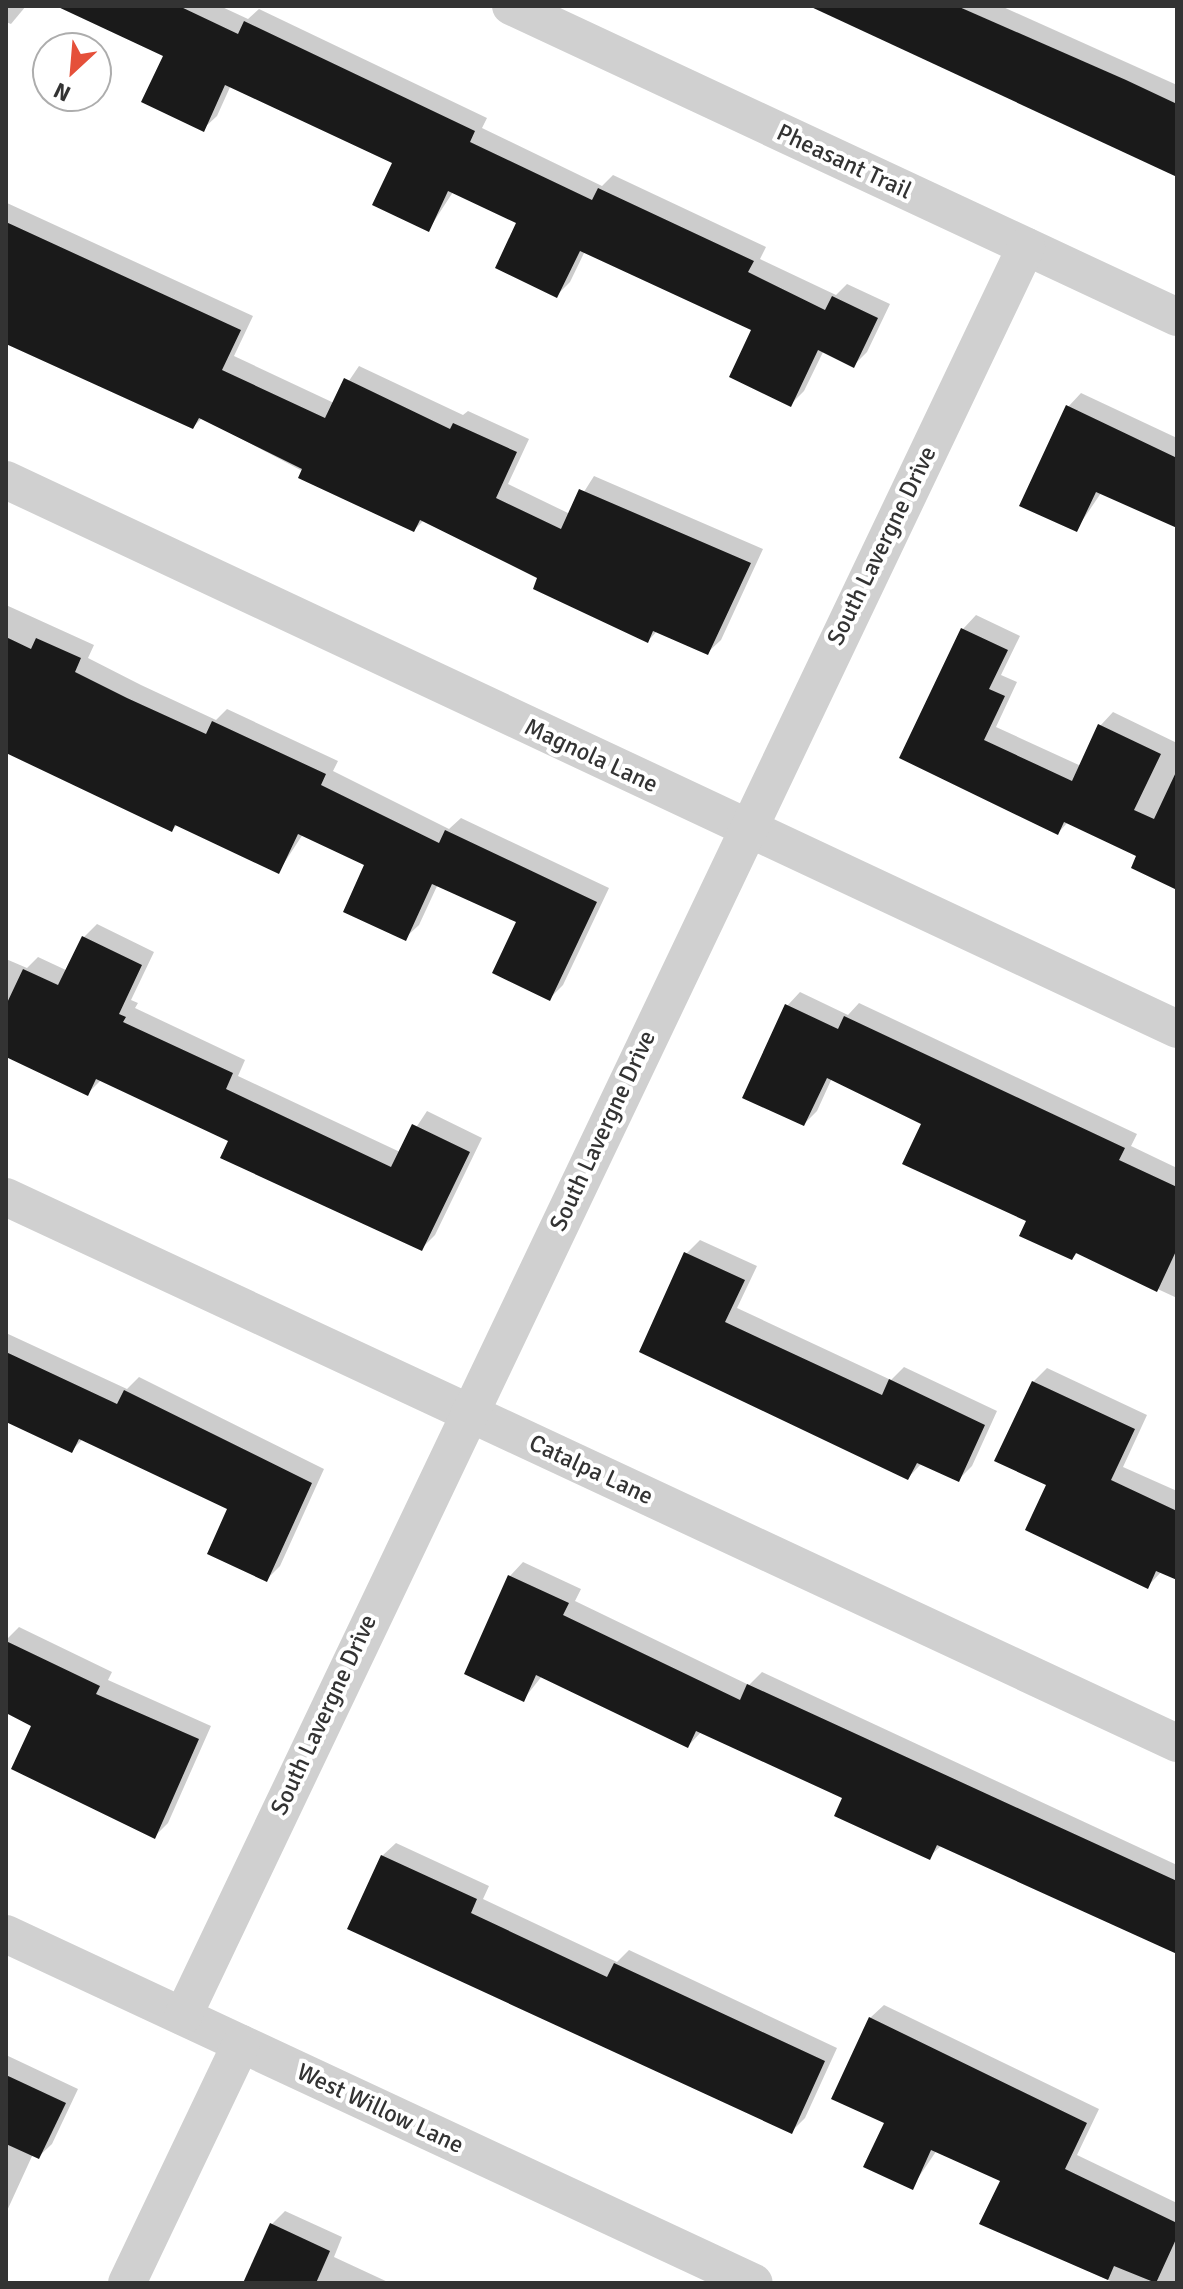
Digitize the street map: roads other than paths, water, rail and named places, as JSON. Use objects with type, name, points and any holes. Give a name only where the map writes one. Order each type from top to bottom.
[{"type":"street","name":"Pheasant Trail","points":[[511,6],[1177,317]]},
{"type":"street","name":"South Lavergne Drive","points":[[183,2016],[1026,247]]},
{"type":"street","name":"Magnola Lane","points":[[6,480],[1177,1029]]},
{"type":"street","name":"Catalpa Lane","points":[[6,1197],[1177,1743]]},
{"type":"street","name":"West Willow Lane","points":[[6,1934],[754,2283]]},
{"type":"street","points":[[127,2283],[241,2044]]}]
